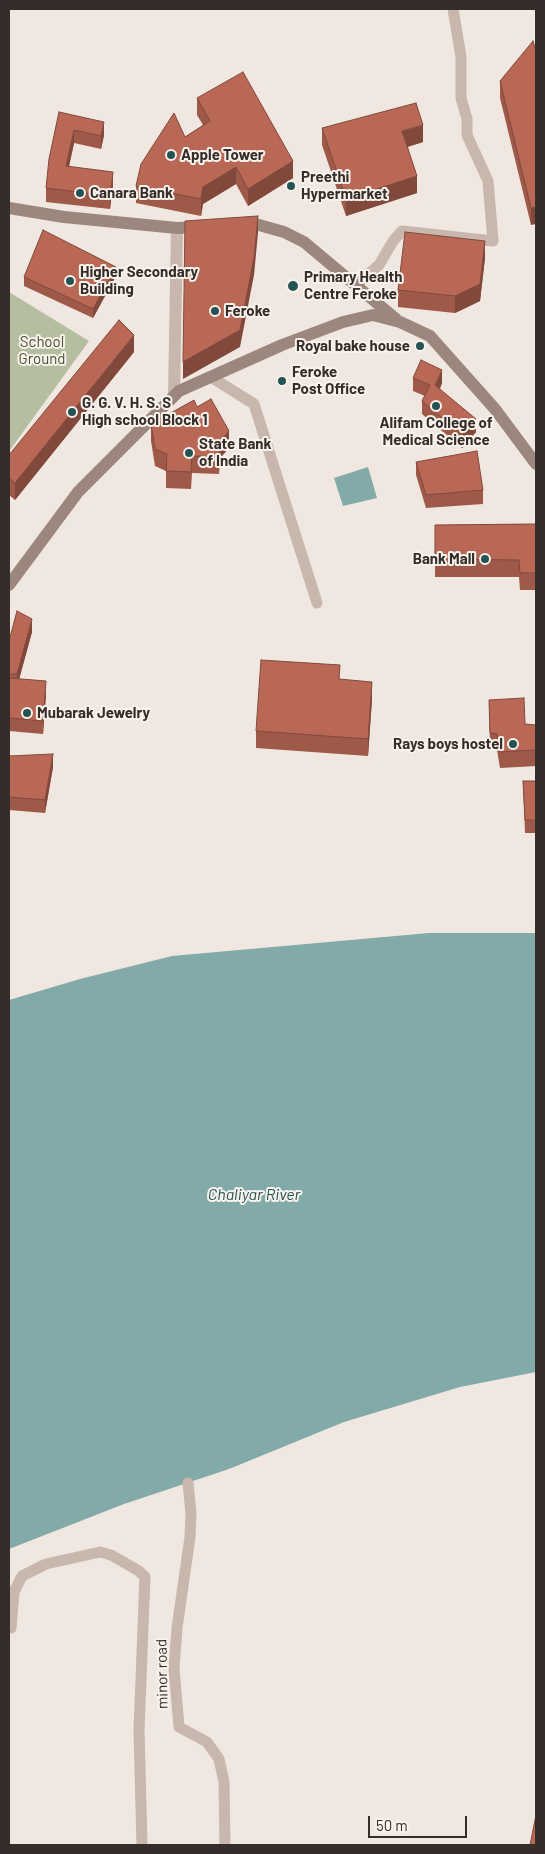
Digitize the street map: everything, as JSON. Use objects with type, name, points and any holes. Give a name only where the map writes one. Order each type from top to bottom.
[{"type":"main road","points":[[9,208],[64,217],[177,228],[211,227]]},
{"type":"main road","points":[[228,226],[259,225],[284,232],[304,242],[400,322]]},
{"type":"main road","points":[[9,585],[78,492],[179,391],[282,345],[343,322],[373,315],[400,322],[430,336],[495,409],[536,464]]},
{"type":"street","points":[[356,285],[379,265],[393,241],[402,231],[492,241],[488,181],[467,135],[467,119],[462,98],[461,58],[453,9]]},
{"type":"street","points":[[174,396],[177,228]]},
{"type":"street","points":[[211,377],[254,404],[316,603]]},
{"type":"street","name":"minor road","points":[[188,1483],[190,1536],[176,1628],[174,1668],[179,1727],[207,1742],[218,1759],[224,1782],[225,1845]]},
{"type":"street","points":[[11,1628],[14,1592],[22,1576],[46,1564],[100,1552],[111,1555],[139,1570],[145,1577],[139,1730],[142,1845]]},
{"type":"green space","name":"School Ground","points":[[9,292],[89,341],[10,450],[9,449]]},
{"type":"water","points":[[368,467],[377,498],[343,506],[334,478]]},
{"type":"water","name":"Chaliyar River","points":[[429,933],[536,933],[536,1372],[460,1387],[344,1422],[229,1469],[124,1504],[9,1549],[9,1000],[80,979],[172,956]]},
{"type":"building","points":[[533,41],[536,51],[536,207],[531,208],[500,81]]},
{"type":"building","points":[[243,72],[293,161],[248,189],[236,167],[203,187],[201,199],[136,186],[141,164],[174,113],[185,137],[210,121],[197,98]]},
{"type":"building","points":[[416,103],[423,125],[402,131],[417,176],[346,199],[322,128]]},
{"type":"building","points":[[59,112],[104,122],[101,136],[74,130],[66,166],[113,172],[110,196],[46,188],[49,159]]},
{"type":"building","name":"Feroke","points":[[258,216],[254,258],[240,330],[183,362],[185,221]]},
{"type":"building","name":"Higher Secondary Building","points":[[43,230],[116,267],[93,309],[24,277]]},
{"type":"building","points":[[405,232],[485,241],[480,284],[455,296],[398,290]]},
{"type":"building","points":[[119,320],[134,335],[15,483],[9,478],[9,455]]},
{"type":"building","points":[[421,360],[442,370],[435,385],[476,419],[462,435],[422,401],[430,385],[413,378]]},
{"type":"building","name":"State Bank of India","points":[[211,399],[229,431],[220,441],[219,457],[192,456],[191,472],[166,471],[167,454],[155,449],[151,424],[194,400],[197,407]]},
{"type":"building","points":[[477,451],[483,490],[426,495],[416,462]]},
{"type":"building","points":[[536,524],[536,573],[520,573],[519,560],[435,559],[435,525]]},
{"type":"building","points":[[17,611],[32,619],[17,674],[9,674],[9,641]]},
{"type":"building","points":[[261,660],[340,665],[339,679],[372,682],[368,739],[256,731]]},
{"type":"building","name":"Mubarak Jewelry","points":[[9,678],[46,681],[43,721],[9,718]]},
{"type":"building","name":"Rays boys hostel","points":[[524,698],[525,724],[536,725],[536,750],[500,752],[497,734],[490,733],[489,700]]},
{"type":"building","points":[[53,754],[45,800],[9,797],[9,756]]},
{"type":"building","points":[[523,781],[536,781],[536,820],[525,820]]},
{"type":"building","points":[[536,1815],[536,1845],[530,1845]]},
{"type":"place","name":"Apple Tower","points":[[171,155]]},
{"type":"place","name":"Preethi Hypermarket","points":[[291,186]]},
{"type":"place","name":"Canara Bank","points":[[80,193]]},
{"type":"place","name":"Higher Secondary Building","points":[[70,281]]},
{"type":"place","name":"Primary Health Centre Feroke","points":[[293,286]]},
{"type":"place","name":"Feroke","points":[[215,311]]},
{"type":"place","name":"Royal bake house","points":[[420,346]]},
{"type":"place","name":"Feroke Post Office","points":[[282,381]]},
{"type":"place","name":"Alifam College of Medical Science","points":[[436,406]]},
{"type":"place","name":"G. G. V. H. S. S High school Block 1","points":[[72,412]]},
{"type":"place","name":"State Bank of India","points":[[189,453]]},
{"type":"place","name":"Bank Mall","points":[[485,559]]},
{"type":"place","name":"Mubarak Jewelry","points":[[27,713]]},
{"type":"place","name":"Rays boys hostel","points":[[513,744]]}]
